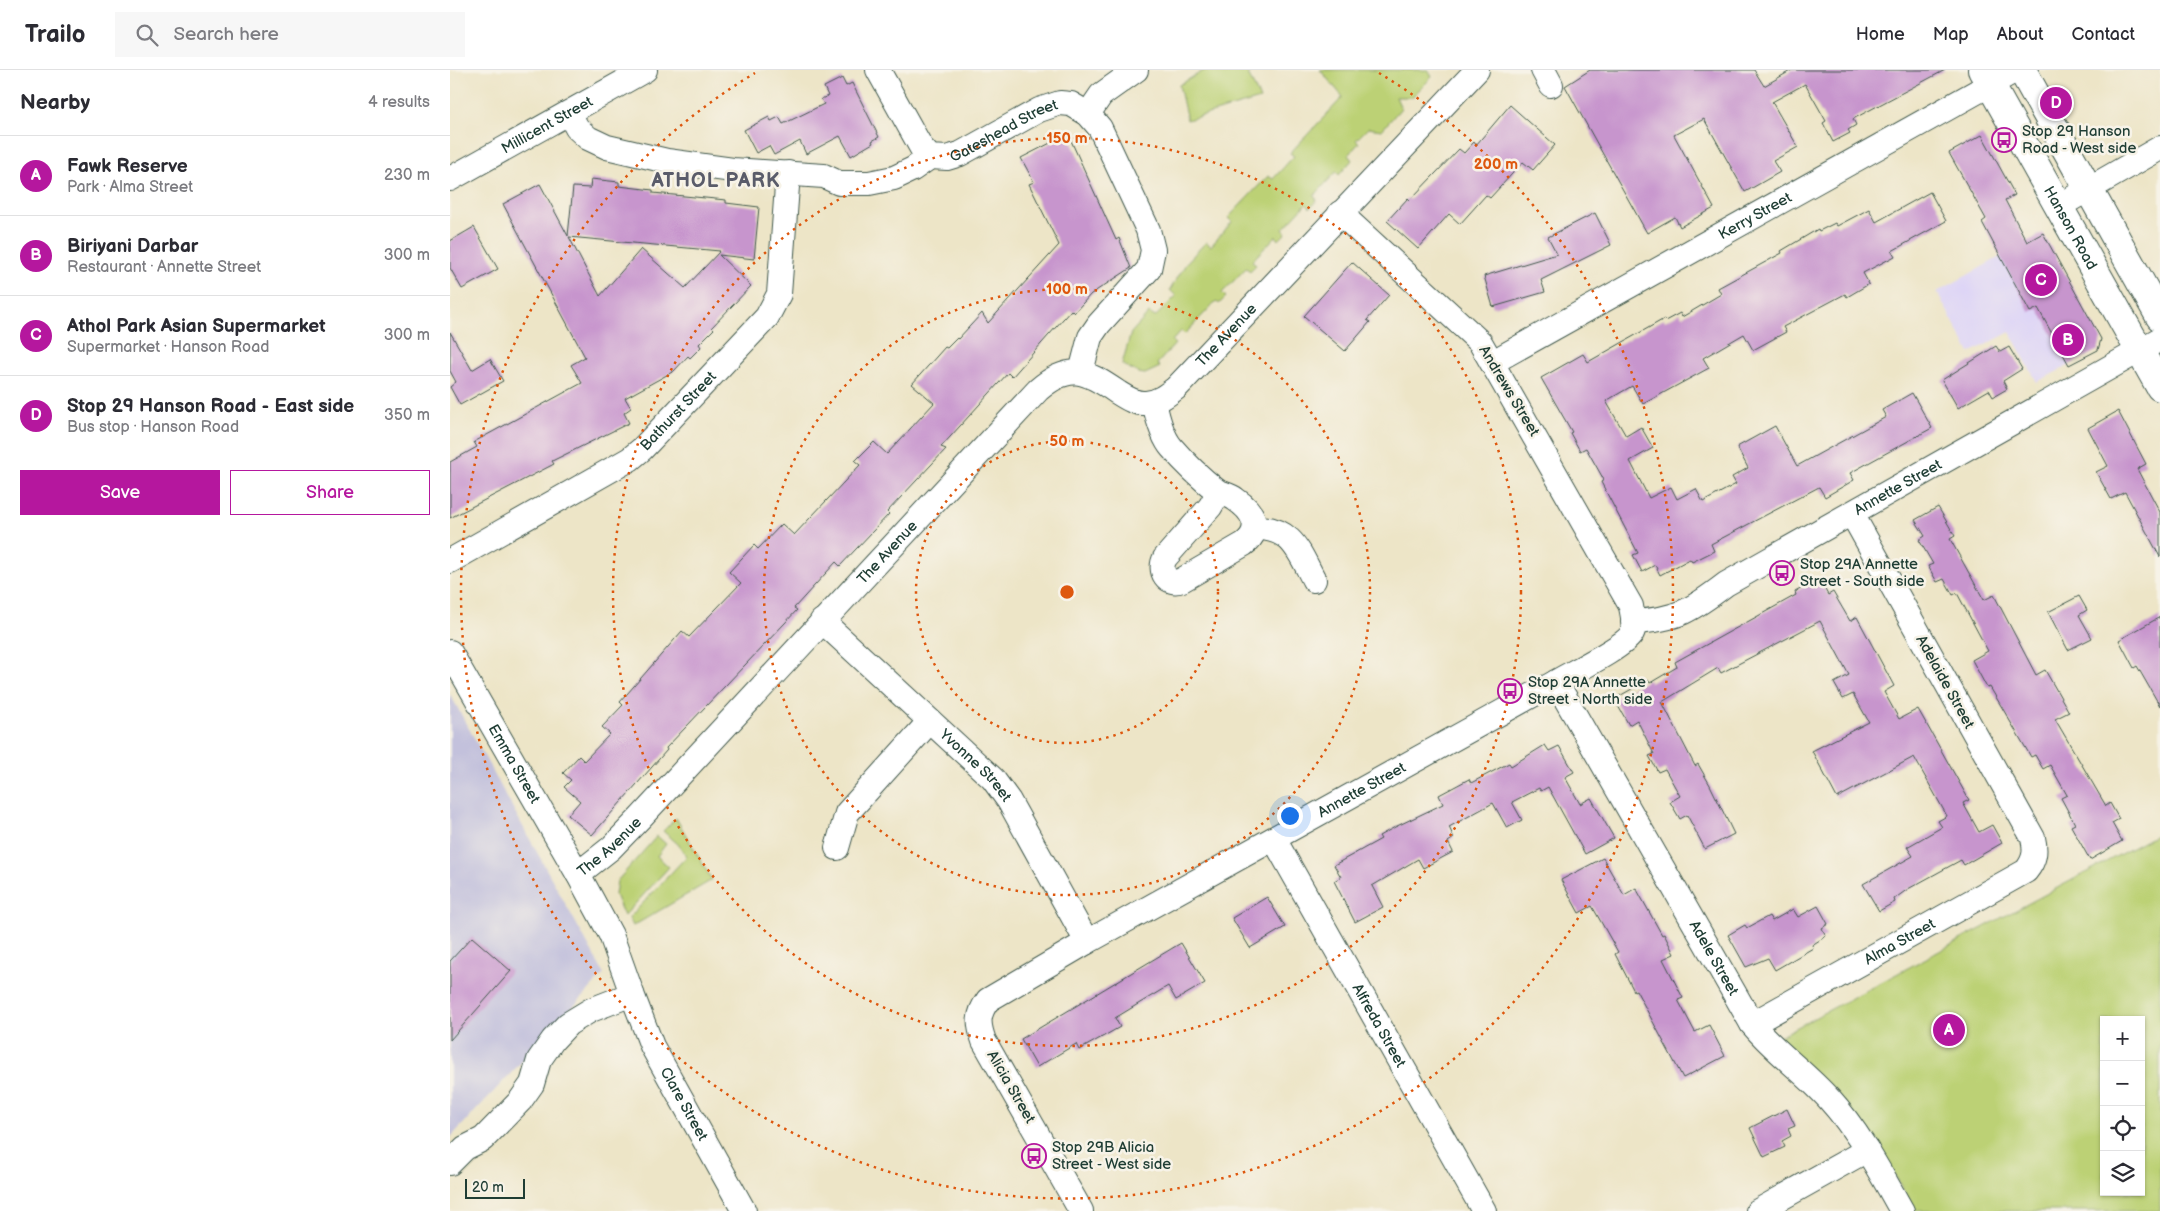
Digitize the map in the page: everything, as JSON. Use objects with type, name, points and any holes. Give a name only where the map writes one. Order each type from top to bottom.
[{"type":"main road","points":[[2022,70],[2160,317]]},
{"type":"main road","name":"Hanson Road","points":[[1986,77],[2059,206],[2150,344],[2160,387]]},
{"type":"street","name":"Millicent Street","points":[[450,179],[569,112],[606,79],[645,70]]},
{"type":"street","name":"Gateshead Street","points":[[878,70],[921,147],[930,157],[947,158],[960,154],[1050,105],[1060,103],[1071,104],[1088,114],[1104,135],[1148,230],[1153,250],[1149,269],[1099,324],[1090,337],[1081,372]]},
{"type":"street","points":[[1088,114],[1101,95],[1136,70]]},
{"type":"street","name":"The Avenue","points":[[1154,402],[1176,388],[1477,70]]},
{"type":"street","name":"Kerry Street","points":[[1493,362],[1986,77],[2016,70]]},
{"type":"street","points":[[569,112],[577,128],[588,138],[608,147],[667,160],[733,170],[824,176],[839,183],[869,183],[900,175],[913,169],[930,157]]},
{"type":"street","points":[[2059,206],[2160,148]]},
{"type":"street","name":"Bathurst Street","points":[[450,561],[630,459],[642,449],[767,316],[778,294],[788,174]]},
{"type":"street","name":"Andrews Street","points":[[1340,213],[1480,342],[1493,362],[1632,614]]},
{"type":"street","name":"Annette Street","points":[[979,1012],[988,1000],[1088,942],[1620,645],[1632,634],[1632,614],[1667,620],[1700,605],[1726,584],[2150,344]]},
{"type":"street","points":[[1081,372],[1091,375],[1135,402],[1154,402],[1157,417],[1171,447],[1219,492],[1234,498],[1247,509],[1253,518],[1255,528],[1253,538],[1182,580],[1176,582],[1168,580],[1163,573],[1162,564],[1165,558],[1210,507],[1219,492]]},
{"type":"street","name":"The Avenue","points":[[632,994],[611,935],[578,874],[611,848],[640,818],[1038,390],[1051,379],[1061,374],[1081,372]]},
{"type":"street","name":"Adelaide Street","points":[[1852,514],[2033,838],[2036,850]]},
{"type":"street","points":[[1255,528],[1267,528],[1288,536],[1314,580]]},
{"type":"street","name":"Yvonne Street","points":[[822,621],[993,779],[1009,801],[1088,942]]},
{"type":"street","name":"Emma Street","points":[[450,652],[578,874]]},
{"type":"street","name":"Adele Street","points":[[1556,682],[1752,1024],[1767,1042],[1828,1097],[1850,1123],[1902,1211]]},
{"type":"street","points":[[837,848],[847,812],[930,721]]},
{"type":"street","name":"Alfreda Street","points":[[1274,839],[1484,1211]]},
{"type":"street","name":"Alma Street","points":[[1752,1024],[2026,871],[2033,863],[2036,850]]},
{"type":"street","points":[[458,1156],[483,1139],[520,1101],[532,1084],[539,1060],[553,1040],[568,1024],[591,1010],[632,994]]},
{"type":"street","name":"Clare Street","points":[[632,994],[652,1046],[744,1211]]},
{"type":"street","name":"Alicia Street","points":[[979,1012],[979,1027],[984,1041],[1081,1211]]},
{"type":"street","points":[[1758,1211],[1867,1150]]},
{"type":"shaded area","points":[[2043,233],[2101,339],[2098,350],[2037,382],[2010,332],[1970,353],[1937,292]]},
{"type":"shaded area","points":[[450,694],[604,974],[450,1138]]},
{"type":"green space","points":[[1205,70],[1254,70],[1248,74],[1260,99],[1187,120],[1179,85]]},
{"type":"green space","points":[[1320,70],[1428,70],[1432,77],[1412,97],[1396,97],[1401,108],[1382,130],[1368,128],[1356,140],[1359,143],[1348,155],[1352,160],[1339,175],[1336,172],[1314,196],[1317,200],[1310,208],[1306,204],[1283,229],[1286,233],[1279,240],[1276,236],[1252,261],[1256,265],[1250,271],[1246,268],[1222,293],[1226,297],[1219,304],[1216,301],[1185,334],[1181,331],[1172,341],[1175,344],[1157,364],[1160,367],[1145,374],[1138,373],[1122,364],[1131,333],[1149,313],[1155,317],[1176,296],[1170,290],[1187,262],[1206,242],[1211,246],[1232,222],[1228,218],[1268,176],[1273,179],[1294,156],[1290,153],[1343,97]]},
{"type":"green space","points":[[676,818],[712,880],[633,926],[629,918],[687,856],[678,844],[663,831]]},
{"type":"green space","points":[[2160,833],[2160,1211],[1915,1211],[1875,1140],[1838,1098],[1775,1039]]},
{"type":"green space","points":[[657,836],[666,844],[657,856],[669,867],[624,916],[615,895],[617,881]]},
{"type":"building","points":[[1590,70],[1754,70],[1764,86],[1792,70],[1945,70],[1853,119],[1856,125],[1848,130],[1850,133],[1833,142],[1823,123],[1826,121],[1805,84],[1772,102],[1798,147],[1773,161],[1780,172],[1745,192],[1704,119],[1674,135],[1714,208],[1680,227],[1675,217],[1647,233],[1565,86]]},
{"type":"building","points":[[842,78],[846,86],[852,83],[879,137],[872,141],[873,143],[851,156],[840,136],[806,154],[800,141],[774,155],[769,146],[756,153],[744,130],[769,117],[771,121],[779,117],[783,124],[824,104],[821,99],[828,96],[824,87]]},
{"type":"building","points":[[1510,105],[1555,145],[1533,170],[1523,162],[1490,198],[1486,195],[1460,224],[1449,214],[1418,249],[1387,221],[1459,149],[1464,153],[1474,142],[1476,145]]},
{"type":"building","points":[[1068,134],[1116,240],[1119,238],[1131,268],[1091,294],[1074,313],[1071,310],[1012,377],[1008,373],[941,447],[946,449],[887,512],[889,514],[840,566],[836,562],[794,608],[797,610],[666,748],[667,750],[592,835],[568,815],[580,801],[564,787],[571,780],[563,773],[579,756],[584,761],[610,734],[602,727],[623,705],[620,702],[682,631],[689,637],[741,583],[729,572],[754,545],[758,549],[782,524],[794,535],[860,465],[855,461],[874,442],[887,454],[934,403],[912,384],[945,347],[947,348],[958,339],[982,313],[988,323],[1059,245],[1029,184],[1034,182],[1021,158]]},
{"type":"building","points":[[1982,135],[2015,195],[2005,200],[2027,242],[2043,233],[2101,339],[2098,350],[2069,365],[2038,308],[2030,312],[1982,222],[1986,219],[1949,153]]},
{"type":"building","points":[[591,179],[619,182],[619,186],[653,190],[653,193],[726,200],[726,203],[759,207],[754,259],[719,255],[751,286],[712,327],[714,329],[699,344],[701,347],[690,358],[688,356],[674,371],[625,398],[631,408],[624,413],[629,423],[552,461],[554,464],[450,518],[450,462],[477,447],[474,442],[582,383],[571,365],[585,357],[503,204],[540,184],[568,236],[573,187],[590,188]],"holes":[[[569,237],[720,251],[685,288],[641,249],[600,296]]]},
{"type":"building","points":[[1930,192],[1946,221],[1892,251],[1895,256],[1863,273],[1869,284],[1847,297],[1845,294],[1783,327],[1786,332],[1753,350],[1744,334],[1703,358],[1709,368],[1643,404],[1632,386],[1606,401],[1626,436],[1641,427],[1653,448],[1630,461],[1649,498],[1671,487],[1677,499],[1696,489],[1703,502],[1736,484],[1732,477],[1748,468],[1737,447],[1775,426],[1797,466],[1886,417],[1882,410],[1912,393],[1932,428],[1850,473],[1854,480],[1825,497],[1819,487],[1711,544],[1714,551],[1692,562],[1690,559],[1660,575],[1655,565],[1642,572],[1633,555],[1638,553],[1601,482],[1604,480],[1586,448],[1580,451],[1570,433],[1572,432],[1541,378],[1583,354],[1588,362],[1664,319],[1665,321],[1680,313],[1682,317],[1721,294],[1718,288],[1782,253],[1781,251],[1818,229],[1819,231],[1835,223],[1837,226],[1869,209],[1876,222]]},
{"type":"building","points":[[1595,213],[1611,245],[1541,280],[1545,292],[1493,307],[1484,276],[1557,254],[1548,237]]},
{"type":"building","points":[[474,227],[498,269],[462,289],[450,268],[450,241]]},
{"type":"building","points":[[1352,262],[1389,295],[1367,320],[1370,322],[1345,351],[1304,316]]},
{"type":"building","points":[[450,332],[472,370],[490,359],[503,381],[460,405],[450,387],[456,382],[450,371]]},
{"type":"building","points":[[1996,346],[2000,352],[2009,347],[2022,369],[2003,381],[2007,389],[1993,397],[1989,390],[1958,408],[1942,380]]},
{"type":"building","points":[[2118,411],[2146,464],[2137,469],[2160,512],[2160,557],[2125,492],[2111,499],[2096,472],[2108,466],[2088,428]]},
{"type":"building","points":[[1938,507],[1955,536],[1950,539],[1984,600],[1994,595],[2036,675],[2045,670],[2069,712],[2055,719],[2106,806],[2110,803],[2119,819],[2112,823],[2122,841],[2090,860],[2071,826],[2075,824],[2061,798],[2067,795],[2050,765],[2043,769],[2035,755],[2031,757],[1990,687],[1987,688],[1972,660],[1988,651],[1957,593],[1953,595],[1944,579],[1937,582],[1928,566],[1933,564],[1919,540],[1925,536],[1915,520]]},
{"type":"building","points":[[1819,579],[1828,595],[1833,592],[1850,621],[1857,617],[1894,686],[1884,692],[1899,719],[1918,709],[1969,800],[1963,803],[1979,832],[1992,825],[2002,843],[1964,865],[1961,860],[1908,889],[1894,899],[1895,902],[1879,911],[1863,884],[1913,856],[1907,847],[1942,827],[1938,821],[1947,816],[1914,757],[1837,798],[1812,751],[1869,722],[1853,694],[1843,699],[1834,683],[1849,675],[1820,621],[1721,673],[1718,668],[1662,702],[1695,766],[1698,764],[1710,785],[1734,834],[1705,849],[1687,815],[1680,819],[1670,802],[1680,796],[1665,769],[1658,772],[1649,756],[1654,754],[1637,720],[1629,725],[1614,699],[1648,680],[1650,683],[1677,667],[1675,662],[1796,595],[1795,592]]},
{"type":"building","points":[[2079,596],[2087,610],[2079,615],[2092,638],[2068,650],[2048,612]]},
{"type":"building","points":[[2160,617],[2160,706],[2137,666],[2134,668],[2119,640]]},
{"type":"building","points":[[1545,745],[1549,751],[1559,746],[1574,772],[1565,777],[1580,804],[1591,798],[1614,838],[1585,854],[1548,787],[1541,791],[1539,788],[1512,802],[1522,820],[1507,828],[1493,803],[1449,827],[1454,838],[1448,842],[1453,852],[1423,868],[1418,859],[1372,886],[1383,907],[1355,922],[1334,881],[1341,877],[1334,865],[1381,839],[1379,836],[1395,827],[1443,804],[1439,795],[1469,779],[1471,783],[1509,763],[1511,766]]},
{"type":"building","points":[[1603,858],[1624,895],[1636,888],[1662,935],[1664,934],[1674,954],[1663,959],[1683,998],[1678,1000],[1695,1032],[1709,1025],[1725,1056],[1683,1078],[1636,990],[1634,991],[1615,954],[1618,952],[1592,906],[1579,913],[1561,880]]},
{"type":"building","points":[[1267,897],[1285,927],[1250,948],[1232,918]]},
{"type":"building","points":[[1818,906],[1828,924],[1822,928],[1826,936],[1812,945],[1813,948],[1775,970],[1768,958],[1746,967],[1728,935],[1745,925],[1747,928],[1769,916],[1772,921],[1793,909],[1798,917]]},
{"type":"building","points":[[472,937],[511,971],[450,1040],[450,961]]},
{"type":"building","points":[[1181,943],[1205,983],[1176,1000],[1168,986],[1115,1018],[1120,1027],[1079,1050],[1076,1044],[1037,1067],[1021,1039]]},
{"type":"building","points":[[1787,1109],[1795,1126],[1788,1129],[1791,1136],[1782,1141],[1785,1147],[1764,1157],[1750,1128]]},
{"type":"place","name":"Stop 29 Hanson Road - East side","points":[[2056,103]]},
{"type":"place","name":"Stop 29 Hanson Road - West side","points":[[2004,140]]},
{"type":"place","name":"Athol Park Asian Supermarket","points":[[2041,280]]},
{"type":"place","name":"Biriyani Darbar","points":[[2068,340]]},
{"type":"place","name":"Stop 29A Annette Street - South side","points":[[1782,573]]},
{"type":"place","name":"Stop 29A Annette Street - North side","points":[[1510,691]]},
{"type":"place","name":"Fawk Reserve","points":[[1949,1030]]},
{"type":"place","name":"Stop 29B Alicia Street - West side","points":[[1034,1156]]},
{"type":"district","name":"ATHOL PARK","points":[[716,181]]}]
